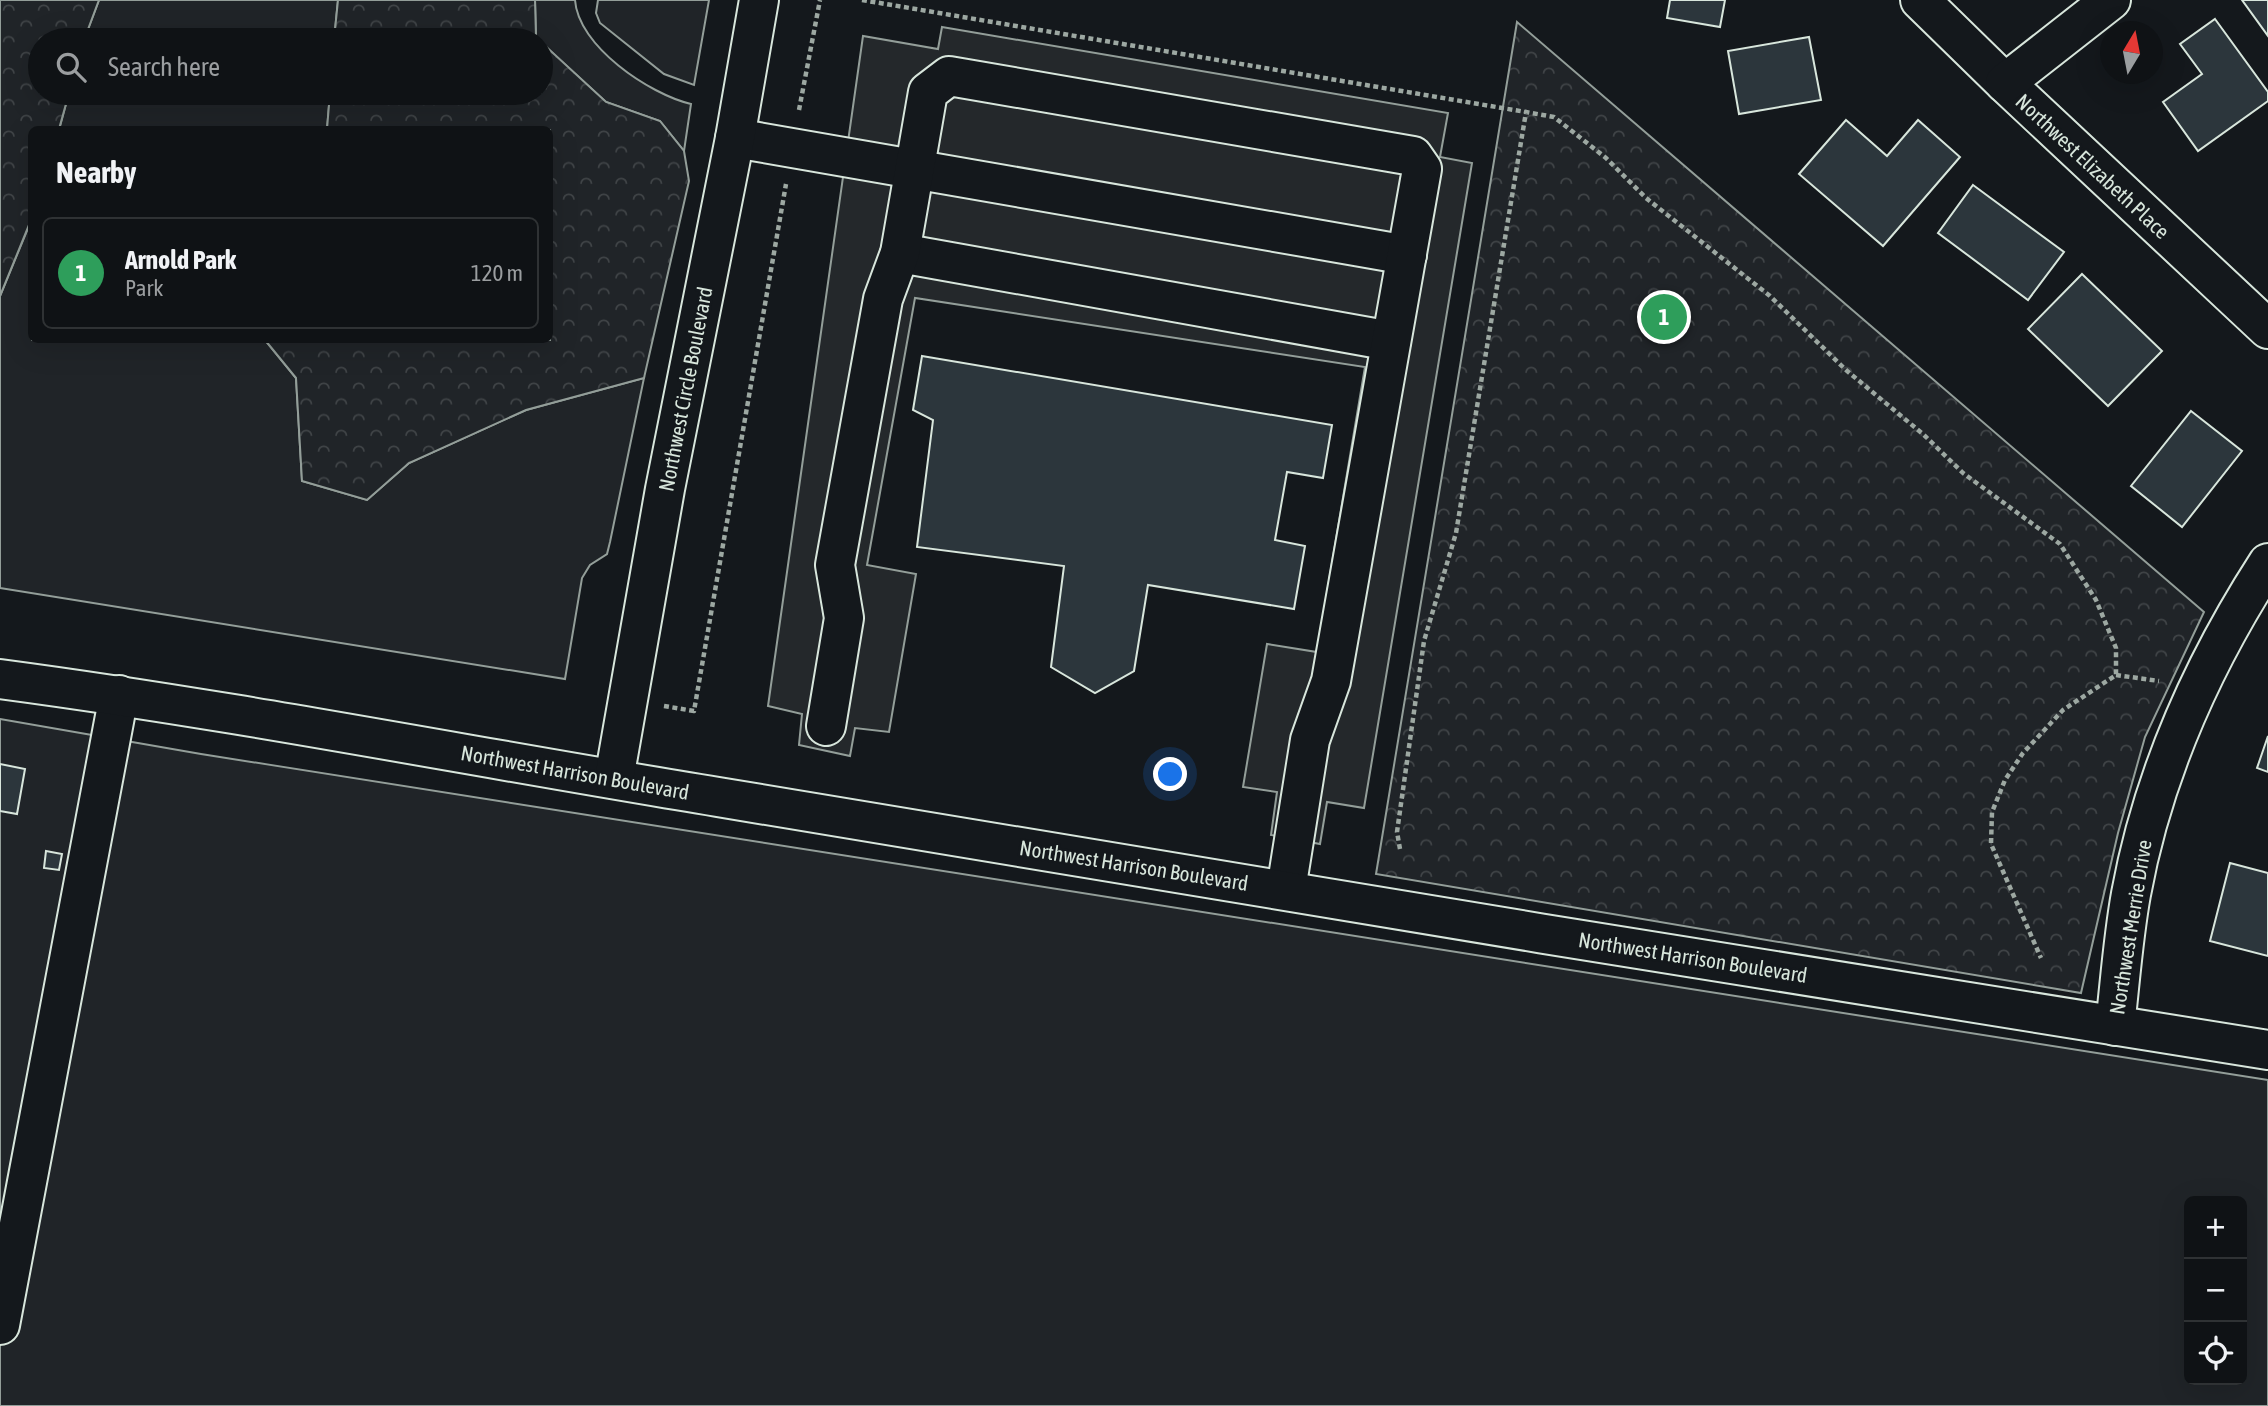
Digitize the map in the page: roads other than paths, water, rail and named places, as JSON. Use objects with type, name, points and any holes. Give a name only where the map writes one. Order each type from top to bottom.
[{"type":"main road","name":"Northwest Circle Boulevard","points":[[614,779],[665,489],[735,138],[759,0]]},
{"type":"main road","name":"Northwest Elizabeth Place","points":[[1920,0],[2268,329]]},
{"type":"main road","points":[[2005,83],[2111,0]]},
{"type":"main road","points":[[826,726],[844,618],[835,565],[883,299],[900,253],[928,92],[949,76],[1413,156],[1422,169],[1331,681],[1310,740],[1286,890]]},
{"type":"main road","points":[[735,138],[1406,255]]},
{"type":"main road","points":[[900,253],[1391,341]]},
{"type":"main road","name":"Northwest Merrie Drive","points":[[2115,1026],[2131,895],[2147,825],[2168,755],[2189,703],[2226,627],[2268,563]]},
{"type":"main road","name":"Northwest Harrison Boulevard","points":[[0,680],[119,695],[398,740],[614,779],[2268,1050]]},
{"type":"main road","points":[[0,1325],[119,695]]},
{"type":"place","name":"Arnold Park","points":[[1664,317]]}]
